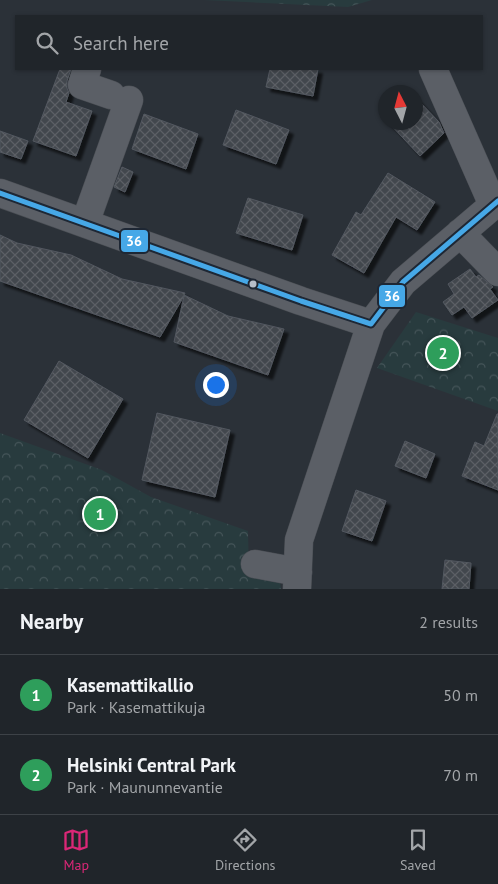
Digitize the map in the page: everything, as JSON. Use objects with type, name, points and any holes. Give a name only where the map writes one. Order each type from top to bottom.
[{"type":"street","points":[[85,223],[120,98],[82,85],[87,70]]},
{"type":"street","points":[[255,564],[298,580],[299,540],[371,324],[403,282],[495,203],[434,70]]},
{"type":"street","points":[[0,193],[371,324]]},
{"type":"street","points":[[460,233],[498,272]]},
{"type":"green space","points":[[204,0],[372,0],[348,7]]},
{"type":"green space","points":[[416,312],[498,338],[498,411],[377,368]]},
{"type":"green space","points":[[0,433],[102,470],[151,497],[248,531],[249,574],[280,582],[281,589],[0,589]]},
{"type":"building","points":[[60,70],[71,70],[67,81],[69,93],[66,102],[92,111],[76,156],[33,141]]},
{"type":"building","points":[[270,70],[318,70],[313,96],[266,87]]},
{"type":"building","points":[[423,105],[439,122],[444,133],[420,156],[396,130],[423,130]]},
{"type":"building","points":[[236,110],[289,130],[276,164],[223,145]]},
{"type":"building","points":[[144,114],[198,134],[186,169],[132,149]]},
{"type":"building","points":[[0,131],[28,141],[21,159],[0,152]]},
{"type":"building","points":[[122,167],[133,172],[125,192],[114,187]]},
{"type":"building","points":[[388,173],[435,202],[417,230],[396,217],[364,273],[332,255],[356,212],[361,215]]},
{"type":"building","points":[[248,198],[303,215],[292,250],[236,233]]},
{"type":"building","points":[[0,235],[17,243],[71,255],[122,279],[185,293],[184,295],[228,316],[284,329],[268,375],[174,342],[184,296],[160,337],[0,281]]},
{"type":"building","points":[[470,269],[476,277],[479,275],[493,287],[490,289],[498,300],[472,318],[464,307],[452,315],[443,302],[454,294],[448,284]]},
{"type":"building","points":[[59,361],[123,399],[88,458],[24,420]]},
{"type":"building","points":[[157,413],[230,430],[215,497],[142,480]]},
{"type":"building","points":[[497,414],[498,490],[462,476],[475,442],[484,446]]},
{"type":"building","points":[[405,441],[435,454],[426,478],[395,466]]},
{"type":"building","points":[[356,490],[386,501],[372,541],[342,531]]},
{"type":"building","points":[[445,560],[471,563],[469,589],[442,589]]},
{"type":"transit line","name":"36","points":[[0,193],[301,301],[371,324],[403,282],[498,201]]},
{"type":"place","name":"Helsinki Central Park","points":[[443,353]]},
{"type":"place","name":"Kasemattikallio","points":[[100,514]]}]
